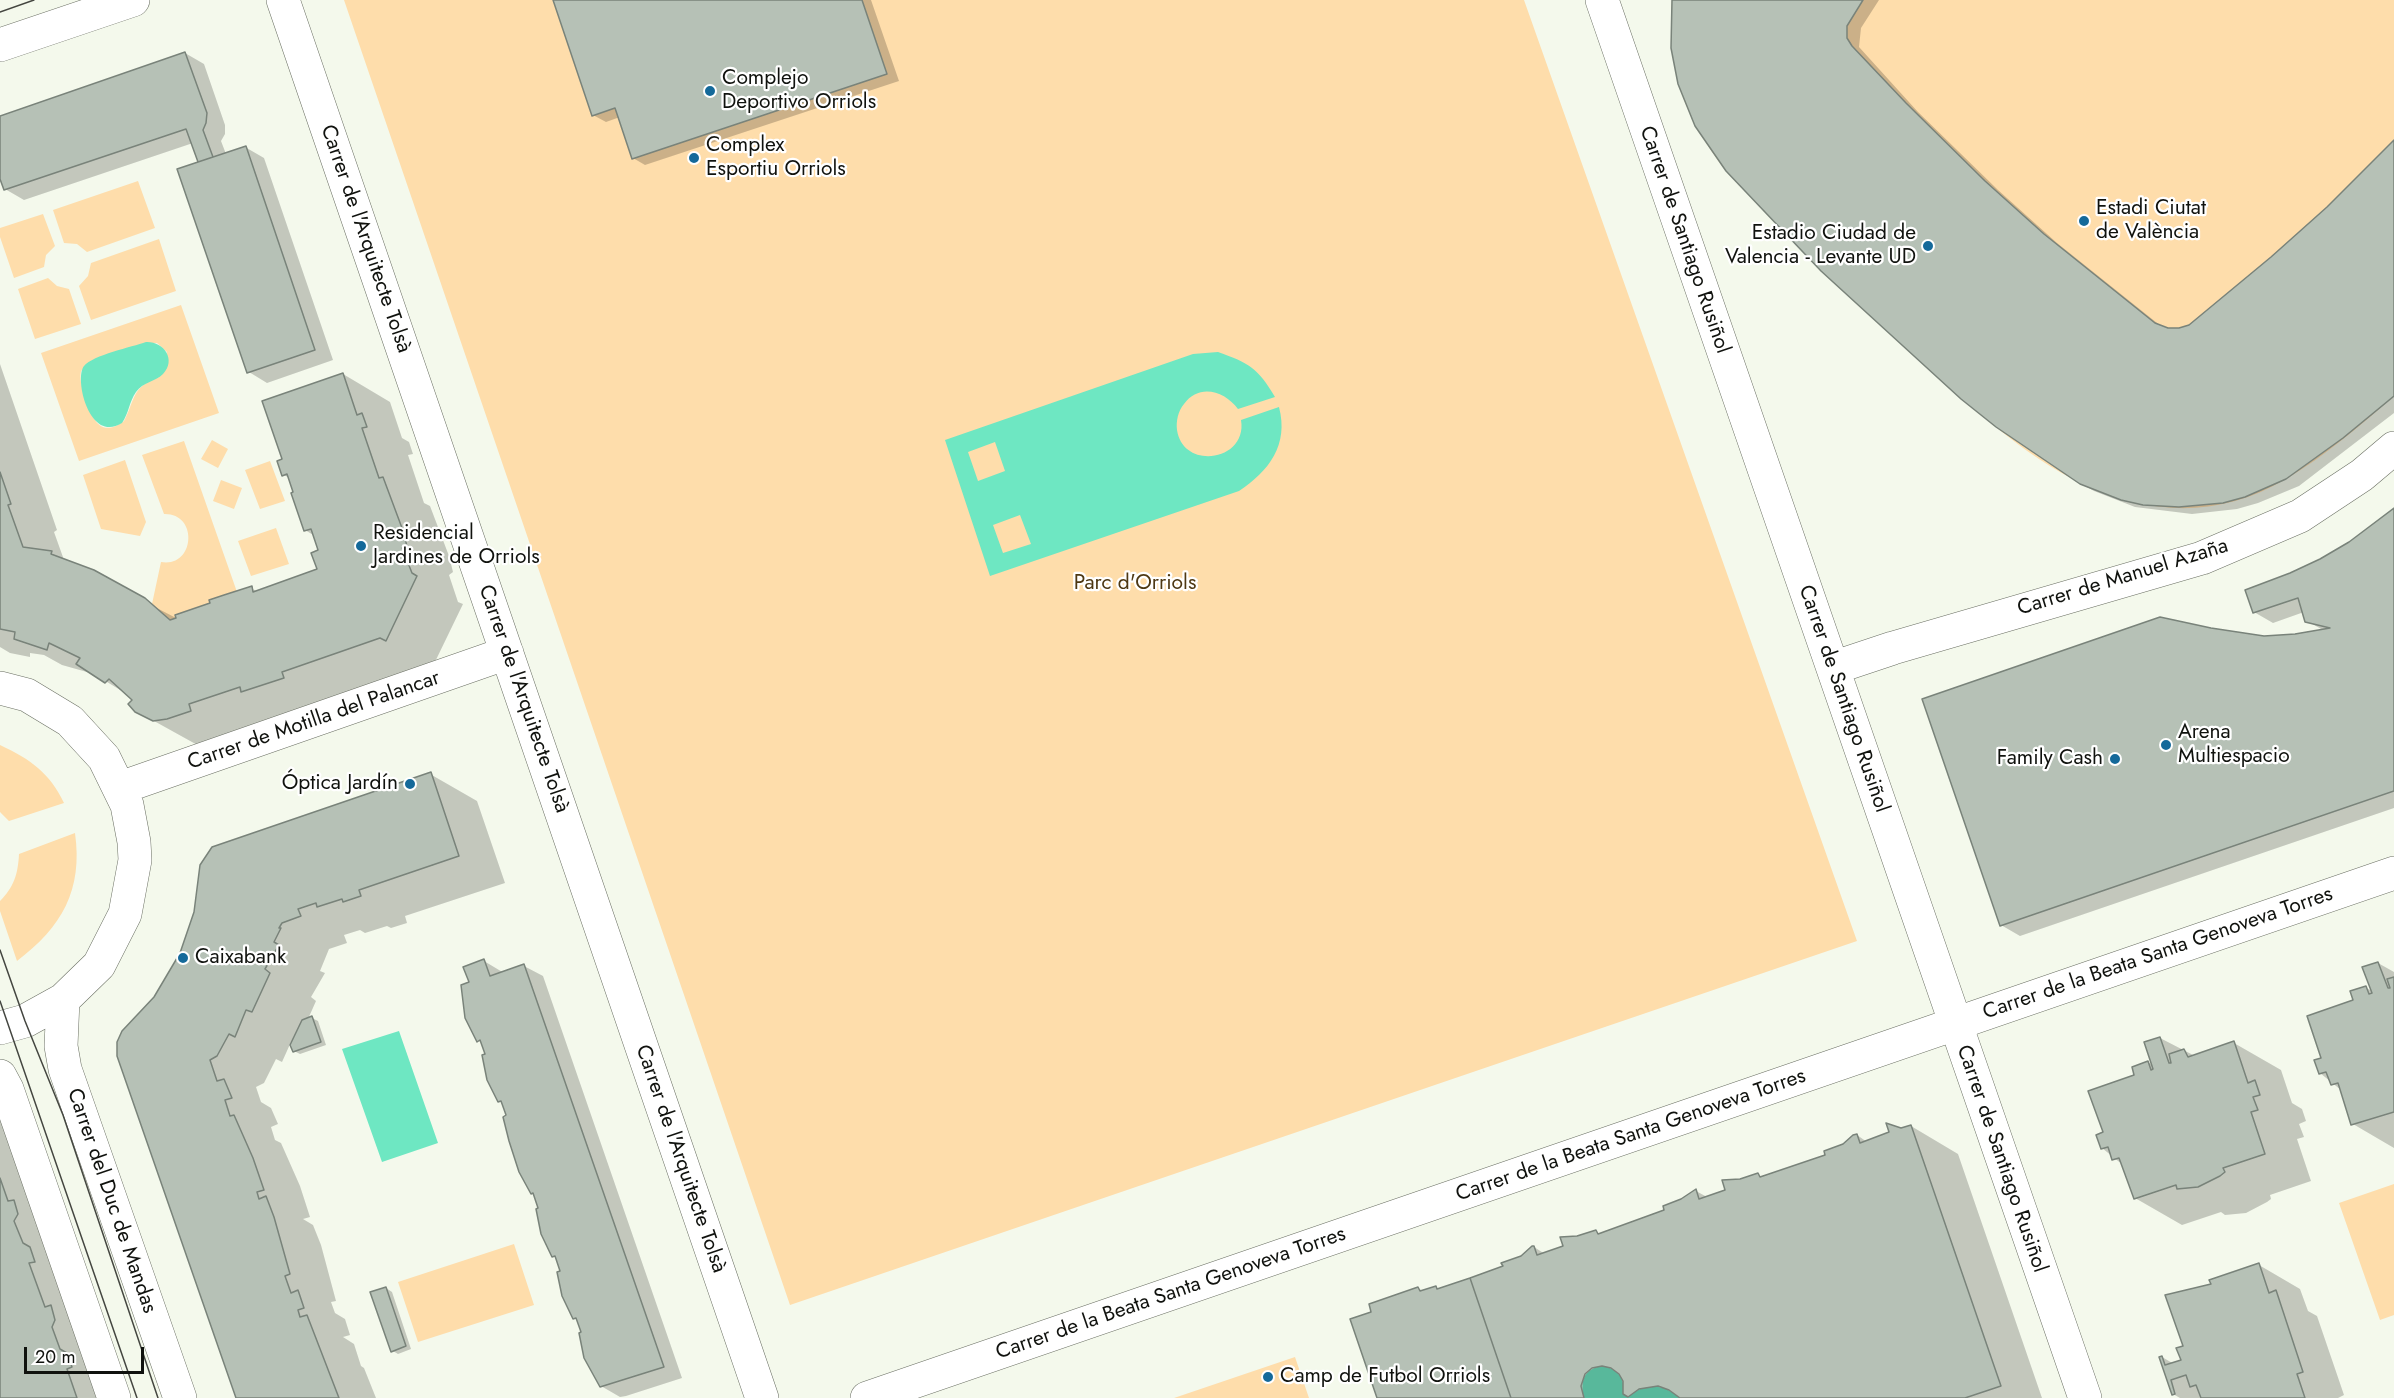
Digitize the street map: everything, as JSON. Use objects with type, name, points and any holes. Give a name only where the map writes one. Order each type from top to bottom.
[{"type":"street","points":[[0,45],[133,0]]},
{"type":"street","name":"Carrer de l'Arquitecte Tolsà","points":[[283,0],[762,1398]]},
{"type":"street","name":"Carrer de Santiago Rusiñol","points":[[1602,0],[2085,1398]]},
{"type":"street","name":"Carrer de Manuel Azaña","points":[[1833,668],[1893,648],[2202,558],[2300,516],[2362,476],[2394,448]]},
{"type":"street","name":"Carrer de Motilla del Palancar","points":[[123,796],[507,653]]},
{"type":"street","points":[[0,688],[27,695],[70,722],[104,758],[123,796],[134,842],[135,860],[125,914],[99,965],[63,1000],[25,1021],[0,1028]]},
{"type":"street","name":"Carrer de la Beata Santa Genoveva Torres","points":[[867,1398],[2394,873]]},
{"type":"street","name":"Carrer del Duc de Mandas","points":[[63,1000],[61,1046],[65,1069],[180,1398]]},
{"type":"street","points":[[0,1076],[8,1089],[114,1398]]},
{"type":"green space","name":"Parc d'Orriols","points":[[344,0],[1524,0],[1857,941],[790,1305]]},
{"type":"green space","name":"Estadi Ciutat de València","points":[[1672,0],[2394,0],[2394,396],[2329,450],[2286,479],[2247,497],[2209,506],[2171,508],[2134,502],[2098,490],[2062,473],[2028,452],[1987,419],[1726,171],[1699,130],[1681,91],[1672,49]]},
{"type":"green space","points":[[138,181],[155,228],[87,252],[77,244],[64,243],[53,210]]},
{"type":"green space","points":[[43,214],[55,246],[46,255],[44,267],[14,278],[0,237],[0,228]]},
{"type":"green space","points":[[159,239],[176,291],[91,320],[79,286],[88,276],[91,263]]},
{"type":"green space","points":[[48,278],[57,286],[69,289],[81,324],[35,339],[18,289]]},
{"type":"green space","points":[[181,305],[219,413],[79,461],[41,353]],"holes":[[[146,343],[157,343],[167,352],[159,377],[139,389],[124,421],[109,428],[98,424],[86,399],[81,382],[81,371],[91,361]]]},
{"type":"green space","points":[[212,440],[228,449],[218,468],[201,459]]},
{"type":"green space","points":[[184,441],[237,592],[210,600],[210,603],[175,615],[176,618],[170,620],[152,604],[161,562],[172,562],[181,557],[188,540],[187,530],[183,522],[175,516],[164,514],[142,455]]},
{"type":"green space","points":[[125,460],[146,522],[140,536],[101,529],[83,475]]},
{"type":"green space","points":[[270,461],[285,501],[260,509],[245,470]]},
{"type":"green space","points":[[221,480],[242,488],[234,509],[213,501]]},
{"type":"green space","points":[[276,528],[289,564],[251,576],[238,541]]},
{"type":"green space","points":[[0,745],[21,756],[46,775],[64,803],[9,821],[0,812]]},
{"type":"green space","points":[[75,833],[76,872],[66,906],[46,935],[17,961],[0,911],[0,901],[9,891],[14,880],[19,854]]},
{"type":"green space","points":[[2394,1184],[2394,1315],[2380,1320],[2339,1203]]},
{"type":"green space","points":[[514,1244],[534,1305],[418,1342],[398,1282]]},
{"type":"green space","name":"Camp de Futbol Orriols","points":[[1295,1357],[1309,1398],[1174,1398]]},
{"type":"shaded area","points":[[146,342],[158,344],[163,348],[168,357],[167,368],[160,377],[142,386],[136,392],[122,423],[110,427],[101,425],[87,407],[83,395],[81,373],[84,366],[96,358]]},
{"type":"shaded area","points":[[1218,352],[1245,363],[1258,373],[1275,397],[1238,409],[1219,394],[1197,393],[1190,397],[1179,413],[1177,430],[1182,443],[1191,452],[1202,456],[1214,456],[1225,452],[1235,445],[1241,434],[1241,420],[1279,407],[1281,433],[1279,445],[1274,456],[1259,475],[1239,491],[990,576],[945,440],[1193,354]],"holes":[[[995,442],[1005,471],[978,481],[968,452]],[[1020,515],[1031,544],[1003,553],[993,525]]]},
{"type":"shaded area","points":[[399,1031],[438,1143],[382,1162],[342,1049]]},
{"type":"shaded area","points":[[1602,1366],[1612,1369],[1619,1375],[1623,1383],[1623,1394],[1628,1397],[1640,1389],[1660,1387],[1680,1398],[1584,1398],[1582,1387],[1584,1377],[1591,1370]]},
{"type":"building","name":"Complejo Deportivo Orriols","points":[[553,0],[862,0],[887,74],[632,159],[615,108],[592,116]]},
{"type":"building","name":"Estadio Ciudad de Valencia - Levante UD","points":[[1672,0],[1863,0],[1847,26],[1847,38],[1852,46],[1985,181],[2044,234],[2155,323],[2168,328],[2189,325],[2271,257],[2327,207],[2394,140],[2394,396],[2343,438],[2286,479],[2245,497],[2223,503],[2179,507],[2143,505],[2121,500],[2080,484],[1996,427],[1961,399],[1821,271],[1726,171],[1695,126],[1678,84],[1671,48]]},
{"type":"building","points":[[185,52],[207,113],[203,130],[213,157],[198,162],[186,129],[4,190],[0,179],[0,116]]},
{"type":"building","points":[[246,146],[315,350],[247,373],[177,169]]},
{"type":"building","name":"Residencial Jardines de Orriols","points":[[343,373],[357,415],[362,413],[367,427],[362,428],[379,478],[383,477],[402,528],[407,546],[402,548],[412,573],[417,576],[386,641],[380,638],[282,672],[284,678],[241,692],[240,687],[189,704],[191,711],[153,721],[135,712],[128,704],[132,700],[109,679],[105,683],[76,664],[80,658],[49,643],[47,650],[14,639],[15,632],[0,629],[0,472],[11,504],[8,505],[23,547],[52,551],[51,554],[94,570],[145,598],[170,620],[176,618],[175,615],[210,603],[209,600],[252,586],[253,592],[317,569],[311,553],[318,550],[311,529],[304,531],[287,474],[282,476],[277,461],[282,459],[262,401]]},
{"type":"building","name":"Arena Multiespacio","points":[[2394,508],[2394,791],[2000,926],[1922,699],[2160,617],[2264,636],[2330,628],[2305,622],[2298,598],[2253,613],[2245,590],[2320,559],[2349,542]]},
{"type":"building","points":[[431,772],[459,856],[359,890],[361,896],[343,902],[342,899],[317,907],[316,903],[298,909],[301,916],[282,923],[279,928],[281,928],[274,942],[279,945],[265,969],[270,973],[252,1012],[246,1010],[235,1037],[229,1034],[217,1056],[210,1060],[217,1081],[224,1079],[232,1098],[225,1100],[230,1116],[234,1115],[253,1158],[264,1190],[257,1192],[259,1199],[266,1196],[274,1217],[290,1274],[285,1276],[291,1293],[298,1290],[304,1308],[298,1310],[300,1317],[307,1315],[339,1398],[236,1398],[117,1056],[117,1042],[122,1031],[154,997],[180,953],[194,912],[200,865],[212,847]]},
{"type":"building","points":[[484,959],[490,976],[524,964],[664,1367],[600,1387],[584,1358],[579,1333],[581,1332],[576,1318],[573,1319],[562,1296],[557,1272],[560,1271],[555,1256],[552,1257],[541,1234],[536,1209],[538,1208],[533,1193],[531,1194],[519,1172],[509,1141],[503,1117],[506,1115],[501,1101],[498,1102],[487,1080],[482,1055],[485,1054],[480,1040],[477,1042],[465,1018],[461,985],[469,982],[463,967]]},
{"type":"building","points":[[2378,962],[2388,988],[2390,988],[2387,979],[2394,977],[2394,1112],[2351,1125],[2338,1083],[2331,1085],[2326,1072],[2319,1074],[2314,1060],[2321,1058],[2307,1016],[2353,1000],[2350,991],[2366,986],[2369,994],[2372,993],[2362,967]]},
{"type":"building","points":[[312,1016],[321,1042],[293,1052],[290,1045],[302,1020]]},
{"type":"building","points":[[2160,1037],[2169,1063],[2171,1063],[2169,1054],[2184,1049],[2188,1057],[2234,1041],[2248,1083],[2255,1080],[2260,1095],[2253,1097],[2258,1110],[2251,1112],[2265,1154],[2223,1168],[2225,1172],[2220,1176],[2198,1187],[2177,1189],[2176,1185],[2134,1199],[2119,1158],[2112,1160],[2108,1147],[2101,1149],[2096,1135],[2103,1132],[2088,1091],[2134,1075],[2132,1067],[2148,1061],[2151,1070],[2153,1069],[2144,1042]]},
{"type":"building","points":[[1886,1123],[1901,1128],[1911,1125],[2001,1386],[1965,1398],[1680,1398],[1658,1386],[1639,1389],[1628,1397],[1623,1394],[1623,1381],[1619,1374],[1611,1368],[1602,1366],[1592,1368],[1585,1374],[1581,1386],[1584,1398],[1511,1398],[1470,1278],[1503,1266],[1501,1263],[1521,1256],[1532,1246],[1537,1255],[1563,1246],[1560,1237],[1577,1236],[1596,1230],[1598,1234],[1664,1210],[1663,1206],[1681,1199],[1696,1189],[1699,1199],[1725,1190],[1722,1180],[1740,1179],[1758,1173],[1760,1177],[1825,1155],[1824,1151],[1843,1144],[1853,1135],[1857,1134],[1860,1143],[1889,1132]]},
{"type":"building","points":[[0,1178],[8,1201],[14,1200],[18,1214],[14,1221],[23,1243],[30,1247],[35,1262],[29,1263],[45,1307],[51,1305],[55,1320],[52,1327],[60,1349],[67,1353],[72,1367],[67,1369],[77,1398],[0,1398]]},
{"type":"building","points":[[2259,1263],[2269,1293],[2276,1290],[2303,1372],[2297,1374],[2305,1398],[2201,1398],[2196,1385],[2190,1387],[2186,1375],[2171,1380],[2175,1394],[2172,1395],[2159,1357],[2162,1356],[2165,1365],[2181,1360],[2176,1348],[2183,1346],[2165,1295],[2211,1284],[2209,1280]]},
{"type":"building","points":[[1470,1278],[1511,1398],[1377,1398],[1350,1319],[1371,1312],[1369,1304],[1418,1287],[1420,1291],[1436,1286],[1437,1289]]},
{"type":"building","points":[[386,1287],[406,1346],[391,1352],[370,1292]]},
{"type":"tram line","points":[[0,12],[34,0]]},
{"type":"tram line","points":[[0,950],[25,1021],[63,1115],[158,1398]]},
{"type":"tram line","points":[[0,1001],[137,1398]]},
{"type":"place","name":"Complejo Deportivo Orriols","points":[[710,91]]},
{"type":"place","name":"Complex Esportiu Orriols","points":[[694,158]]},
{"type":"place","name":"Estadi Ciutat de València","points":[[2084,221]]},
{"type":"place","name":"Estadio Ciudad de Valencia - Levante UD","points":[[1928,246]]},
{"type":"place","name":"Residencial Jardines de Orriols","points":[[361,546]]},
{"type":"place","name":"Arena Multiespacio","points":[[2166,745]]},
{"type":"place","name":"Family Cash","points":[[2115,759]]},
{"type":"place","name":"Óptica Jardín","points":[[410,784]]},
{"type":"place","name":"Caixabank","points":[[183,958]]},
{"type":"place","name":"Camp de Futbol Orriols","points":[[1268,1377]]}]
